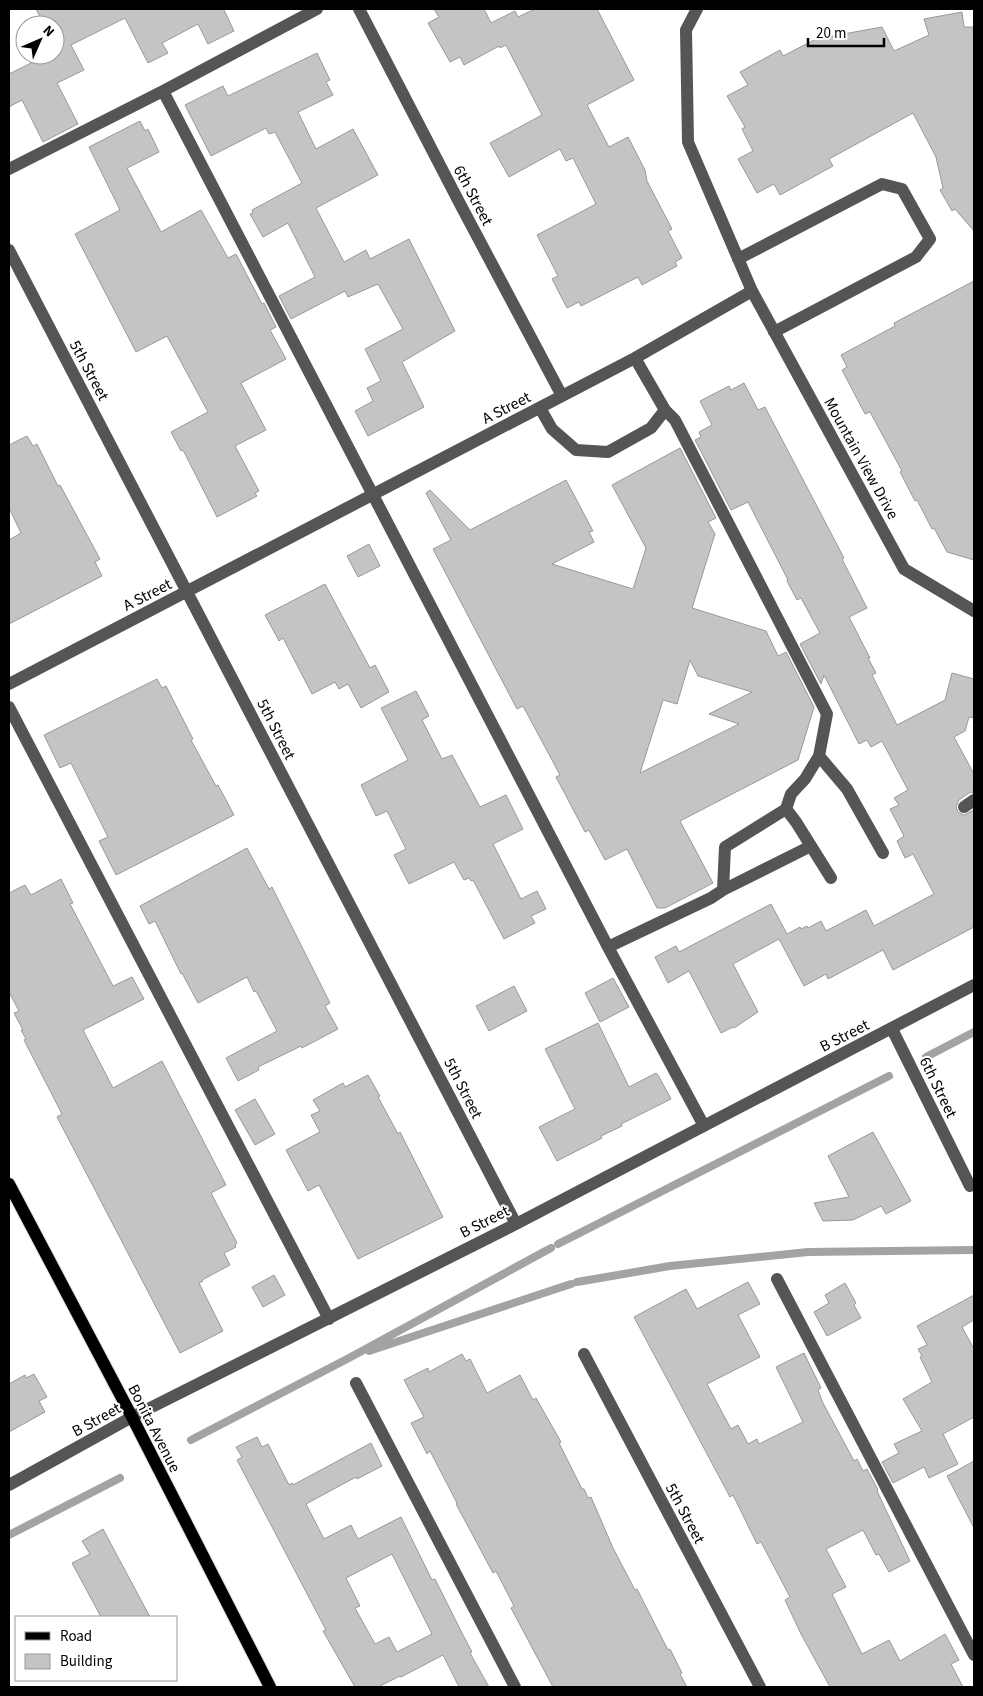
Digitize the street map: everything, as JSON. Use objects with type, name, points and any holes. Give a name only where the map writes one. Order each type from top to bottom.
[{"type":"main road","name":"Bonita Avenue","points":[[9,1184],[270,1687]]},
{"type":"street","points":[[9,169],[163,91],[318,9]]},
{"type":"street","name":"6th Street","points":[[359,9],[458,202],[562,396]]},
{"type":"street","points":[[697,9],[686,30],[688,142],[752,291]]},
{"type":"street","points":[[163,91],[608,947],[704,1126]]},
{"type":"street","points":[[738,259],[882,184],[902,189],[930,238],[916,257],[774,332]]},
{"type":"street","name":"5th Street","points":[[9,250],[516,1224]]},
{"type":"street","name":"A Street","points":[[9,684],[635,358],[752,291]]},
{"type":"street","name":"Mountain View Drive","points":[[752,291],[904,570],[974,611]]},
{"type":"street","points":[[635,358],[665,410],[674,420],[828,714],[819,756],[805,779],[791,794],[786,809],[725,847],[723,890]]},
{"type":"street","points":[[540,408],[552,429],[576,450],[608,452],[651,428],[665,410]]},
{"type":"street","points":[[9,707],[329,1319]]},
{"type":"street","points":[[819,756],[847,788],[883,854]]},
{"type":"street","points":[[786,809],[831,878]]},
{"type":"street","points":[[608,947],[711,898],[723,890],[811,846]]},
{"type":"street","name":"B Street","points":[[9,1485],[132,1418],[516,1224],[974,985]]},
{"type":"street","name":"6th Street","points":[[892,1029],[970,1186]]},
{"type":"street","points":[[778,1279],[974,1654]]},
{"type":"street","name":"5th Street","points":[[584,1354],[760,1687]]},
{"type":"street","points":[[356,1383],[515,1687]]},
{"type":"building","points":[[36,9],[227,9],[224,10],[234,31],[208,44],[198,24],[162,43],[168,53],[148,63],[125,18],[71,45],[84,70],[57,83],[78,124],[43,142],[22,100],[9,107],[9,74],[27,65],[65,65],[65,15],[39,15]]},
{"type":"building","points":[[434,9],[484,9],[491,23],[515,11],[518,17],[535,9],[597,9],[634,80],[587,105],[609,147],[628,137],[645,170],[647,181],[672,229],[668,231],[682,258],[675,262],[677,266],[642,285],[638,277],[581,306],[579,302],[567,308],[552,279],[558,276],[537,235],[596,204],[573,158],[566,161],[560,149],[509,177],[490,143],[542,115],[506,45],[500,48],[499,46],[464,65],[460,57],[450,62],[428,23],[439,17]]},
{"type":"building","points":[[962,12],[964,27],[974,27],[974,231],[955,209],[952,211],[940,190],[943,188],[936,157],[913,113],[829,159],[833,166],[780,195],[774,184],[757,193],[738,159],[753,151],[742,129],[745,127],[727,96],[748,85],[740,72],[780,50],[783,56],[816,39],[882,27],[894,51],[929,35],[924,19]]},
{"type":"building","points":[[317,53],[330,80],[326,82],[333,95],[298,112],[316,149],[353,129],[378,175],[316,208],[344,262],[366,250],[370,259],[409,239],[455,331],[402,362],[424,407],[368,436],[355,411],[373,401],[367,388],[381,381],[365,349],[403,329],[378,284],[348,297],[345,291],[291,319],[279,296],[315,277],[288,223],[263,237],[250,214],[253,213],[252,210],[302,183],[275,132],[269,134],[266,128],[211,156],[185,105],[223,86],[228,96]]},
{"type":"building","points":[[140,121],[145,131],[148,129],[159,152],[127,168],[161,232],[201,210],[228,258],[236,254],[262,304],[264,303],[276,327],[270,330],[286,359],[241,383],[266,430],[235,446],[259,491],[255,493],[257,496],[217,517],[183,450],[181,451],[171,432],[208,412],[167,336],[136,352],[75,234],[120,210],[89,147]]},
{"type":"building","points":[[974,281],[974,560],[947,552],[934,528],[932,529],[917,500],[915,501],[900,472],[902,471],[870,412],[865,414],[842,370],[847,367],[841,355],[895,326],[894,323]]},
{"type":"building","points":[[744,383],[758,410],[765,407],[844,558],[842,559],[867,608],[849,617],[876,673],[872,675],[897,725],[945,700],[952,673],[974,679],[974,718],[969,717],[965,731],[954,737],[974,774],[974,792],[959,800],[956,807],[958,812],[964,815],[974,810],[974,927],[893,970],[883,950],[828,979],[826,974],[804,986],[779,939],[733,964],[758,1012],[734,1028],[721,1033],[689,971],[668,983],[655,957],[676,946],[679,952],[771,904],[787,934],[800,927],[801,929],[807,926],[808,928],[821,921],[826,931],[866,910],[874,926],[934,894],[913,854],[905,858],[897,841],[904,836],[890,809],[899,805],[894,798],[908,790],[882,741],[871,747],[867,740],[859,744],[824,675],[821,684],[800,644],[820,633],[801,598],[797,600],[748,502],[731,510],[695,440],[701,437],[699,432],[712,425],[700,401],[729,386],[731,390]]},
{"type":"building","points":[[27,436],[33,446],[37,444],[58,486],[60,485],[100,559],[95,562],[102,576],[9,624],[9,540],[21,533],[9,508],[9,445]]},
{"type":"building","points":[[680,448],[716,518],[708,522],[715,534],[692,608],[766,631],[778,656],[786,652],[814,707],[798,760],[680,821],[713,883],[665,908],[657,908],[627,849],[605,860],[589,830],[585,832],[556,777],[560,775],[523,706],[517,709],[433,549],[451,540],[426,493],[430,490],[470,530],[566,480],[593,531],[589,532],[594,542],[552,564],[633,589],[646,548],[612,485]],"holes":[[[690,660],[698,676],[752,692],[709,714],[739,724],[640,773],[663,700],[677,704]]]},
{"type":"building","points":[[369,544],[380,566],[358,577],[347,556]]},
{"type":"building","points":[[325,584],[370,668],[375,665],[389,692],[361,708],[348,684],[339,689],[335,682],[312,694],[283,638],[279,641],[265,615]]},
{"type":"building","points":[[157,679],[162,688],[166,686],[193,739],[191,740],[234,815],[116,875],[99,841],[108,837],[71,763],[60,768],[44,735]]},
{"type":"building","points":[[416,691],[429,716],[422,720],[442,759],[452,755],[480,807],[506,795],[523,829],[493,844],[521,899],[537,891],[546,909],[531,916],[535,923],[504,939],[473,880],[471,881],[469,878],[464,880],[454,862],[409,884],[394,855],[406,849],[387,811],[376,816],[361,785],[408,760],[381,708]]},
{"type":"building","points":[[247,848],[269,889],[272,887],[330,1003],[325,1006],[338,1029],[302,1048],[301,1046],[258,1067],[259,1070],[238,1081],[226,1058],[277,1031],[256,991],[254,992],[247,977],[198,1003],[181,974],[155,921],[149,924],[140,906]]},
{"type":"building","points":[[61,879],[73,903],[70,904],[113,986],[132,977],[144,999],[83,1030],[113,1088],[162,1061],[226,1185],[211,1193],[237,1243],[236,1247],[224,1253],[230,1265],[199,1283],[223,1331],[180,1353],[57,1117],[62,1114],[24,1040],[26,1039],[21,1030],[23,1030],[14,1013],[19,1011],[9,992],[9,893],[25,885],[31,895]]},
{"type":"building","points":[[613,978],[629,1007],[600,1022],[585,993]]},
{"type":"building","points":[[514,986],[527,1011],[489,1031],[476,1006]]},
{"type":"building","points":[[598,1023],[629,1087],[656,1073],[671,1099],[621,1124],[622,1126],[601,1136],[602,1138],[557,1161],[539,1127],[575,1109],[545,1049]]},
{"type":"building","points":[[368,1075],[398,1134],[400,1132],[443,1217],[358,1259],[319,1185],[308,1191],[286,1150],[320,1132],[311,1115],[320,1111],[313,1100],[343,1083],[345,1087]]},
{"type":"building","points":[[255,1099],[275,1134],[255,1145],[235,1110]]},
{"type":"building","points":[[873,1132],[911,1201],[886,1214],[881,1206],[853,1220],[823,1221],[814,1203],[849,1197],[828,1156]]},
{"type":"building","points":[[274,1275],[285,1295],[263,1307],[252,1287]]},
{"type":"building","points":[[748,1282],[760,1304],[738,1315],[760,1357],[707,1384],[731,1429],[738,1425],[748,1444],[757,1439],[759,1444],[803,1422],[776,1367],[804,1353],[821,1388],[818,1390],[823,1403],[854,1461],[857,1459],[863,1471],[867,1469],[910,1561],[889,1572],[879,1554],[876,1555],[863,1530],[826,1549],[846,1587],[832,1594],[862,1654],[889,1640],[900,1661],[945,1634],[959,1660],[951,1664],[963,1687],[830,1687],[801,1634],[785,1600],[790,1597],[761,1542],[757,1544],[733,1495],[730,1497],[634,1317],[686,1289],[697,1309]]},
{"type":"building","points":[[845,1283],[856,1303],[854,1305],[861,1318],[827,1336],[814,1312],[829,1303],[825,1295]]},
{"type":"building","points":[[974,1295],[974,1320],[962,1327],[974,1349],[974,1417],[943,1434],[958,1464],[929,1478],[924,1467],[893,1483],[882,1462],[899,1453],[894,1444],[922,1431],[903,1399],[932,1382],[920,1357],[922,1356],[918,1349],[927,1345],[917,1326]]},
{"type":"building","points":[[462,1354],[466,1361],[470,1359],[487,1393],[520,1375],[533,1400],[536,1398],[561,1442],[559,1443],[582,1489],[584,1489],[588,1498],[591,1497],[613,1548],[635,1590],[637,1589],[668,1650],[670,1649],[687,1687],[553,1687],[511,1608],[514,1606],[496,1571],[493,1573],[430,1451],[427,1454],[411,1423],[424,1417],[404,1380],[428,1368],[429,1372]]},
{"type":"building","points":[[34,1374],[47,1397],[39,1401],[45,1412],[9,1432],[9,1384],[25,1375],[26,1378]]},
{"type":"building","points":[[257,1437],[262,1447],[268,1444],[289,1485],[292,1483],[293,1485],[371,1443],[382,1466],[357,1479],[356,1477],[306,1504],[324,1539],[351,1525],[358,1539],[401,1517],[432,1580],[435,1579],[472,1652],[470,1653],[489,1687],[459,1687],[443,1655],[378,1687],[355,1687],[323,1631],[326,1630],[237,1460],[242,1457],[236,1447]],"holes":[[[392,1554],[432,1634],[397,1652],[389,1637],[375,1644],[355,1608],[360,1606],[346,1578]]]},
{"type":"building","points":[[974,1461],[974,1528],[947,1476]]},
{"type":"building","points":[[103,1529],[149,1616],[100,1616],[72,1563],[90,1554],[82,1541]]},
{"type":"waterway","points":[[926,1057],[974,1032]]},
{"type":"waterway","points":[[558,1244],[889,1076]]},
{"type":"waterway","points":[[191,1440],[349,1358],[551,1248]]},
{"type":"waterway","points":[[577,1282],[670,1266],[808,1252],[974,1250]]},
{"type":"waterway","points":[[369,1351],[571,1284]]},
{"type":"waterway","points":[[9,1535],[120,1478]]}]
